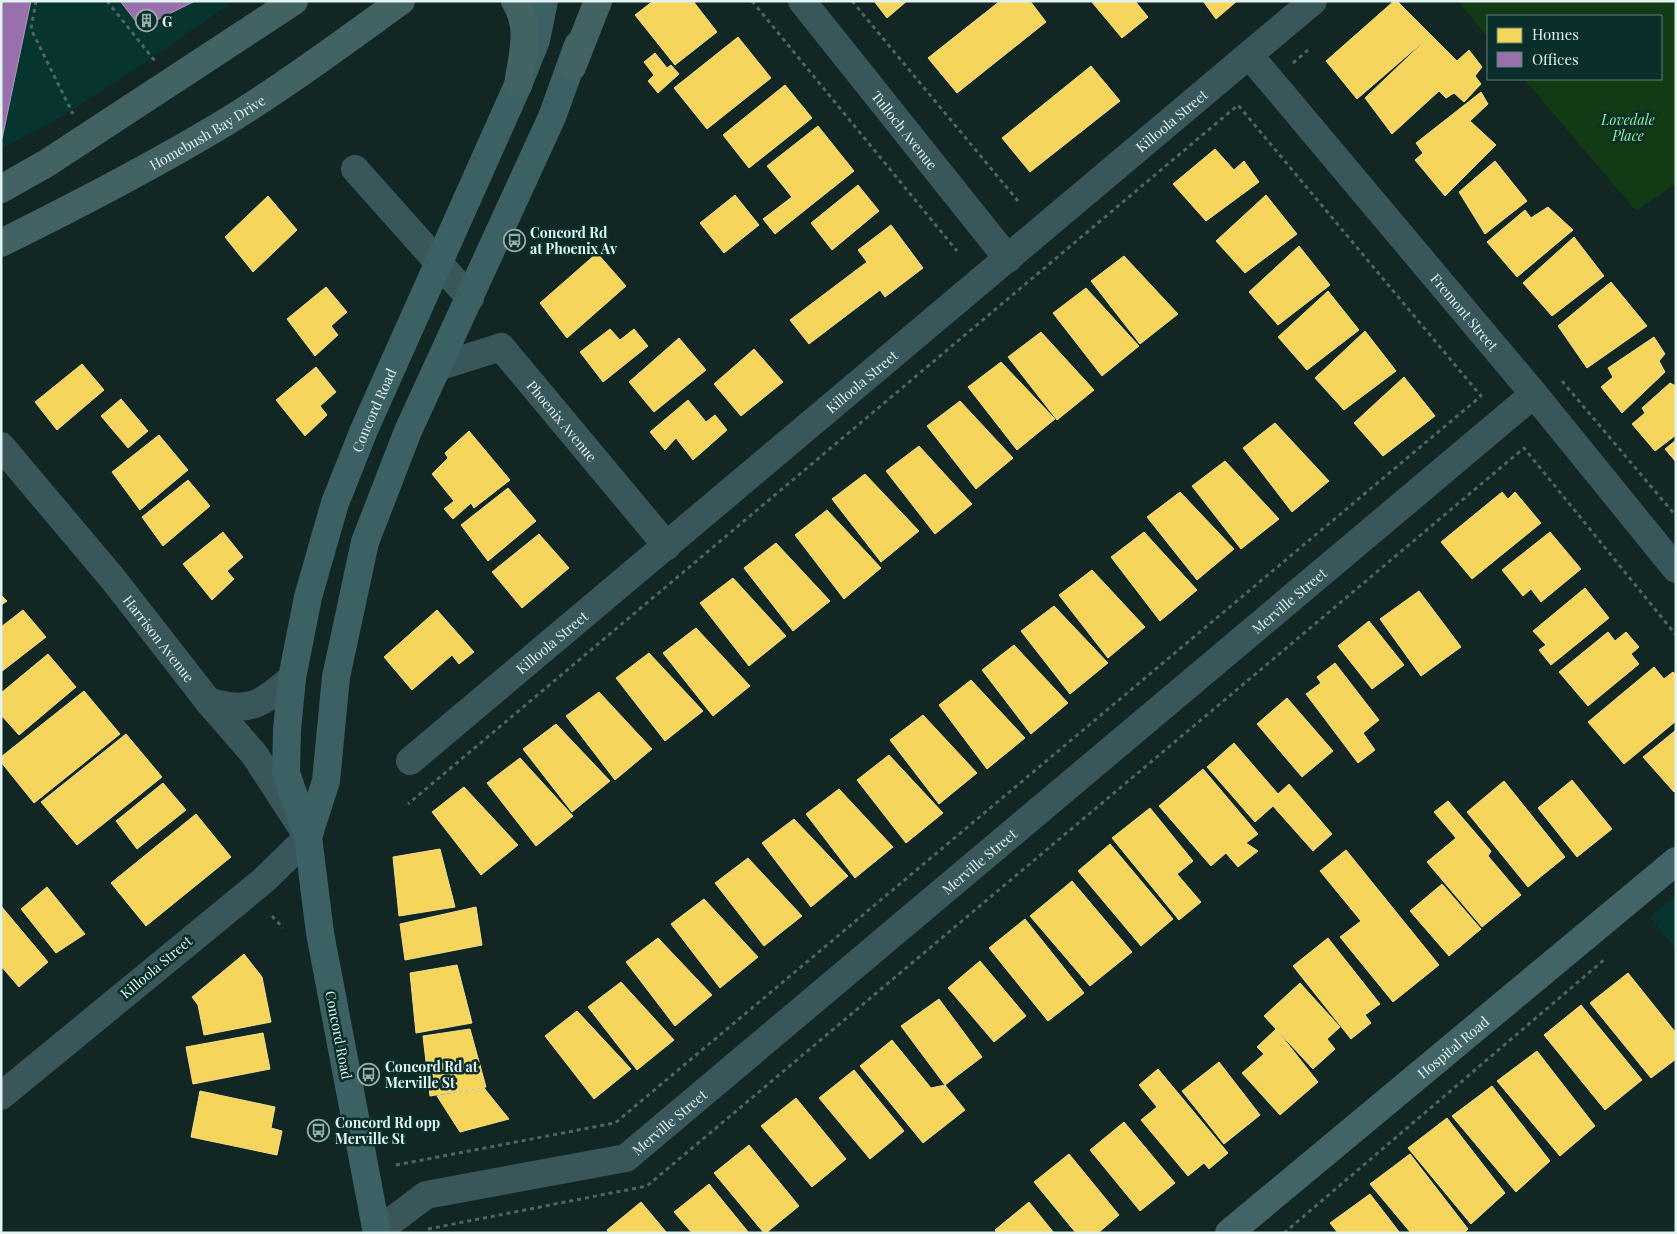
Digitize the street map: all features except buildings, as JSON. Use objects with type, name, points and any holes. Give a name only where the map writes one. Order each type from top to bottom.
[{"type":"highway","points":[[1,189],[47,164],[294,1]]},
{"type":"highway","name":"Homebush Bay Drive","points":[[1,243],[149,167],[228,121],[316,63],[401,1]]},
{"type":"highway","points":[[515,1],[522,15],[526,36],[518,85]]},
{"type":"highway","points":[[572,67],[598,1]]},
{"type":"main road","name":"Concord Road","points":[[377,1232],[319,927],[308,836],[286,772],[287,730],[292,678],[308,597],[335,503],[364,430],[440,264],[518,85],[536,40],[544,1]]},
{"type":"main road","name":"Concord Road","points":[[308,836],[326,781],[336,677],[366,542],[408,431],[552,116],[572,67],[583,24],[585,1]]},
{"type":"street","name":"Tulloch Avenue","points":[[802,1],[1008,259]]},
{"type":"street","name":"Killoola Street","points":[[410,761],[1250,56],[1313,1]]},
{"type":"street","name":"Fremont Street","points":[[1250,56],[1534,394],[1676,569]]},
{"type":"street","points":[[355,169],[470,298]]},
{"type":"street","name":"Phoenix Avenue","points":[[438,367],[501,347],[667,546]]},
{"type":"street","name":"Merville Street","points":[[377,1232],[426,1195],[626,1158],[1534,394]]},
{"type":"street","name":"Harrison Avenue","points":[[1,446],[113,579],[208,701],[254,754],[308,836]]},
{"type":"street","points":[[208,701],[231,708],[247,706],[272,695],[292,678]]},
{"type":"street","name":"Killoola Street","points":[[1,1096],[264,880],[308,836]]},
{"type":"street","name":"Hospital Road","points":[[1229,1233],[1676,861]]},
{"type":"path","points":[[36,1],[31,29],[76,119]]},
{"type":"path","points":[[107,1],[157,64]]},
{"type":"path","points":[[752,1],[957,251]]},
{"type":"path","points":[[852,1],[1018,201]]},
{"type":"path","points":[[396,1165],[615,1123],[1480,396],[1238,105],[408,804]]},
{"type":"path","points":[[1524,448],[1676,635]]},
{"type":"path","points":[[272,916],[283,928]]},
{"type":"path","points":[[1284,1233],[1608,956]]},
{"type":"shaded area","points":[[1,1],[234,1],[133,71],[59,118],[1,149]]},
{"type":"shaded area","points":[[1676,896],[1676,949],[1650,917]]},
{"type":"green space","name":"Lovedale Place","points":[[1458,1],[1676,1],[1676,184],[1636,211],[1525,80],[1662,80],[1662,15],[1487,15],[1487,36]]},
{"type":"place","name":"G","points":[[146,21]]},
{"type":"place","name":"Concord Rd at Phoenix Av","points":[[514,240]]},
{"type":"place","name":"Concord Rd at Merville St","points":[[369,1074]]},
{"type":"place","name":"Concord Rd opp Merville St","points":[[319,1130]]}]
